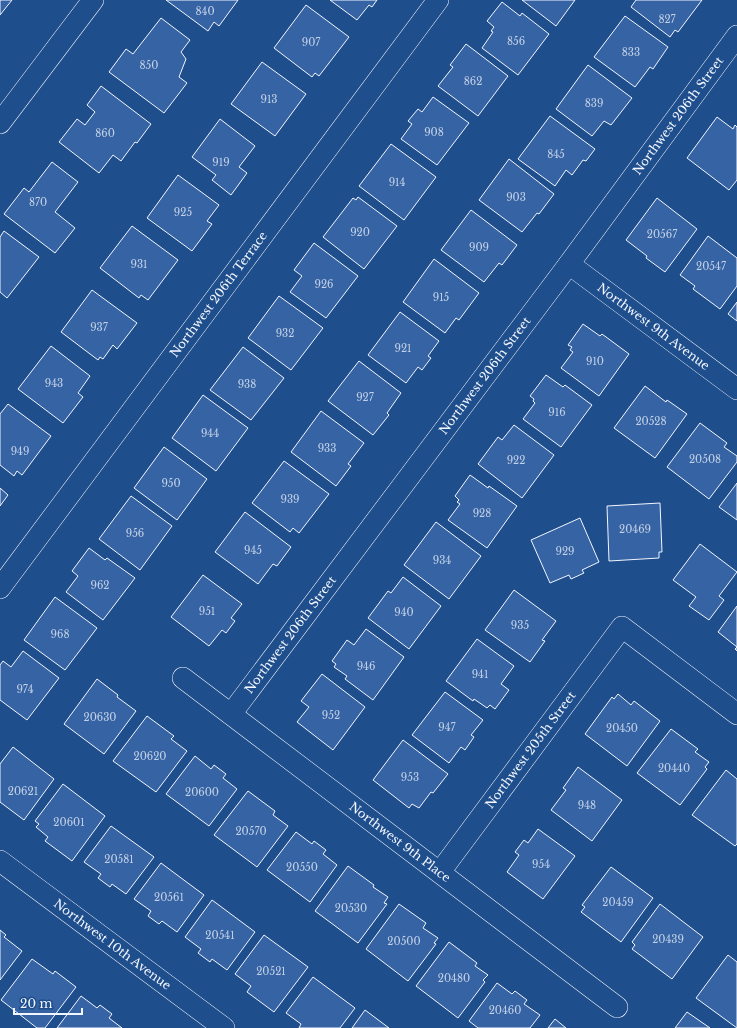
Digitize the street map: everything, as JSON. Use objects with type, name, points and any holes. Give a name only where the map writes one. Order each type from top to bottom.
[{"type":"street","points":[[0,123],[93,0]]},
{"type":"street","name":"Northwest 206th Terrace","points":[[0,588],[438,0]]},
{"type":"street","name":"Northwest 206th Street","points":[[231,714],[569,264],[733,50]]},
{"type":"street","name":"Northwest 9th Avenue","points":[[569,264],[737,389]]},
{"type":"street","name":"Northwest 205th Street","points":[[440,872],[622,627],[737,714]]},
{"type":"street","name":"Northwest 9th Place","points":[[183,678],[617,1007]]},
{"type":"street","name":"Northwest 10th Avenue","points":[[0,861],[224,1028]]},
{"type":"building","points":[[0,0],[12,0],[0,15]]},
{"type":"building","points":[[166,0],[238,0],[219,26],[214,22],[208,31]]},
{"type":"building","points":[[330,0],[377,0],[372,7],[369,5],[357,20]]},
{"type":"building","points":[[522,0],[575,0],[556,26]]},
{"type":"building","points":[[636,0],[702,0],[678,32],[675,30],[670,37],[631,7]]},
{"type":"building","points":[[502,2],[520,16],[522,13],[549,34],[518,75],[482,48],[493,32],[491,31],[494,27],[487,21]]},
{"type":"building","points":[[306,5],[349,37],[319,76],[315,73],[312,77],[274,48]]},
{"type":"building","points":[[625,16],[668,47],[653,69],[650,67],[635,87],[594,57]]},
{"type":"building","points":[[161,18],[190,40],[181,52],[186,59],[179,77],[187,83],[164,113],[109,72],[126,49],[133,54]]},
{"type":"building","points":[[466,44],[508,76],[478,116],[438,86],[453,67],[450,65]]},
{"type":"building","points":[[262,62],[306,94],[275,136],[231,104]]},
{"type":"building","points":[[588,65],[632,98],[611,125],[604,121],[592,136],[556,109]]},
{"type":"building","points":[[101,86],[151,124],[121,161],[113,155],[99,173],[59,142],[77,119],[85,125],[95,112],[87,105]]},
{"type":"building","points":[[433,97],[469,123],[437,165],[401,139],[412,124],[408,121],[418,109],[422,112]]},
{"type":"building","points":[[550,116],[595,149],[586,161],[583,160],[572,175],[566,170],[555,186],[518,159]]},
{"type":"building","points":[[717,117],[733,129],[735,125],[737,127],[737,180],[729,190],[687,158]]},
{"type":"building","points":[[220,119],[255,146],[239,167],[247,173],[231,195],[212,180],[216,175],[192,157]]},
{"type":"building","points":[[391,144],[436,177],[404,220],[359,186]]},
{"type":"building","points":[[509,159],[554,194],[539,214],[537,213],[522,232],[479,200]]},
{"type":"building","points":[[52,162],[78,182],[55,212],[75,228],[55,253],[4,214],[24,188],[29,192]]},
{"type":"building","points":[[178,175],[219,205],[207,221],[212,224],[192,251],[147,218]]},
{"type":"building","points":[[358,197],[397,226],[364,269],[323,237],[353,198],[356,200]]},
{"type":"building","points":[[657,198],[697,229],[665,272],[646,258],[647,256],[626,240]]},
{"type":"building","points":[[471,210],[517,245],[502,265],[499,263],[484,282],[441,250]]},
{"type":"building","points":[[132,226],[178,260],[148,300],[141,295],[139,298],[100,268]]},
{"type":"building","points":[[4,231],[39,257],[7,298],[0,292],[0,237]]},
{"type":"building","points":[[708,236],[737,258],[737,286],[720,309],[693,289],[695,286],[680,275]]},
{"type":"building","points":[[314,243],[358,276],[326,318],[290,292],[302,276],[294,270]]},
{"type":"building","points":[[434,259],[479,293],[459,320],[456,318],[445,333],[403,302]]},
{"type":"building","points":[[92,290],[137,323],[117,349],[113,345],[103,359],[100,357],[98,360],[61,332]]},
{"type":"building","points":[[279,296],[323,328],[291,370],[248,338]]},
{"type":"building","points":[[737,302],[737,321],[728,314]]},
{"type":"building","points":[[400,312],[439,341],[428,356],[431,358],[422,370],[418,367],[406,383],[368,355]]},
{"type":"building","points":[[583,324],[600,336],[602,334],[629,354],[599,396],[561,368],[573,352],[570,350],[572,347],[568,345]]},
{"type":"building","points":[[51,346],[90,376],[78,393],[83,397],[63,423],[18,389]]},
{"type":"building","points":[[243,347],[284,378],[251,420],[210,390]]},
{"type":"building","points":[[359,361],[401,393],[387,413],[389,415],[373,435],[328,401]]},
{"type":"building","points":[[546,375],[563,387],[565,385],[592,405],[561,447],[523,419],[535,403],[533,401],[534,399],[530,396]]},
{"type":"building","points":[[645,386],[666,402],[667,400],[687,414],[655,458],[614,428]]},
{"type":"building","points":[[203,395],[248,428],[216,471],[172,438]]},
{"type":"building","points":[[8,404],[51,436],[22,475],[17,471],[14,476],[0,465],[0,414]]},
{"type":"building","points":[[321,411],[364,443],[348,464],[351,466],[336,486],[291,452]]},
{"type":"building","points":[[700,423],[727,443],[724,447],[737,456],[737,462],[709,499],[667,467]]},
{"type":"building","points":[[514,425],[554,455],[522,498],[478,464],[498,437],[502,440]]},
{"type":"building","points":[[164,447],[207,479],[177,520],[134,488]]},
{"type":"building","points":[[284,461],[329,494],[299,533],[293,528],[290,532],[252,503]]},
{"type":"building","points":[[470,475],[488,488],[489,486],[517,506],[487,548],[448,520],[460,504],[457,502],[459,500],[455,496]]},
{"type":"building","points":[[737,483],[737,520],[719,507]]},
{"type":"building","points":[[0,488],[8,495],[0,506]]},
{"type":"building","points":[[131,496],[172,526],[140,570],[99,539]]},
{"type":"building","points":[[660,503],[662,552],[659,552],[659,558],[609,561],[607,506]]},
{"type":"building","points":[[245,512],[291,547],[277,566],[273,564],[258,584],[215,552]]},
{"type":"building","points":[[580,518],[599,562],[582,570],[584,573],[571,579],[569,575],[550,583],[531,540]]},
{"type":"building","points":[[436,522],[481,556],[449,599],[404,565]]},
{"type":"building","points":[[700,544],[737,572],[719,596],[724,600],[709,620],[689,606],[696,597],[673,580]]},
{"type":"building","points":[[89,548],[105,560],[107,558],[135,578],[103,620],[66,592],[78,576],[72,571]]},
{"type":"building","points":[[203,575],[242,604],[231,618],[235,621],[226,633],[222,630],[209,646],[171,617]]},
{"type":"building","points":[[403,577],[441,606],[409,649],[368,618],[388,591],[391,593]]},
{"type":"building","points":[[514,590],[556,621],[542,640],[545,641],[530,662],[485,630]]},
{"type":"building","points":[[55,597],[97,628],[65,670],[24,640]]},
{"type":"building","points":[[737,606],[737,647],[718,632]]},
{"type":"building","points":[[366,629],[404,657],[373,700],[345,679],[347,676],[334,667],[336,664],[332,661],[347,640],[354,645]]},
{"type":"building","points":[[477,639],[514,666],[501,684],[509,690],[495,709],[490,705],[487,708],[474,699],[473,701],[446,681]]},
{"type":"building","points":[[23,651],[59,678],[27,720],[0,700],[0,665],[3,661],[11,667]]},
{"type":"building","points":[[322,674],[365,707],[333,750],[297,722],[309,707],[301,701]]},
{"type":"building","points":[[97,679],[118,695],[117,697],[136,711],[104,754],[64,724]]},
{"type":"building","points":[[445,692],[483,720],[471,735],[474,737],[465,750],[461,747],[449,763],[412,735]]},
{"type":"building","points":[[618,694],[631,705],[634,701],[660,721],[627,766],[585,734],[612,697],[614,699]]},
{"type":"building","points":[[147,716],[174,736],[171,739],[187,751],[156,792],[113,761]]},
{"type":"building","points":[[671,729],[698,749],[695,752],[709,762],[705,767],[707,769],[680,805],[637,773]]},
{"type":"building","points":[[403,740],[448,774],[433,793],[431,792],[419,808],[412,804],[409,808],[373,780]]},
{"type":"building","points":[[13,747],[54,779],[24,820],[0,802],[0,764]]},
{"type":"building","points":[[195,756],[211,769],[214,765],[226,774],[223,778],[237,789],[209,826],[166,794]]},
{"type":"building","points":[[578,767],[622,800],[592,841],[551,810],[566,790],[563,788]]},
{"type":"building","points":[[726,770],[737,779],[737,844],[735,846],[692,815]]},
{"type":"building","points":[[63,784],[105,816],[72,861],[45,841],[48,837],[36,827],[39,824],[35,821]]},
{"type":"building","points":[[248,791],[275,811],[273,815],[288,826],[257,867],[214,835]]},
{"type":"building","points":[[111,826],[154,857],[126,894],[112,884],[110,887],[98,878],[101,874],[84,862]]},
{"type":"building","points":[[538,829],[575,856],[543,899],[507,872],[519,855],[515,852],[524,840],[528,843]]},
{"type":"building","points":[[296,832],[312,844],[314,841],[326,850],[323,854],[337,865],[310,902],[267,870]]},
{"type":"building","points":[[161,863],[204,895],[177,932],[162,921],[159,924],[148,916],[151,911],[134,899]]},
{"type":"building","points":[[348,866],[374,885],[373,887],[388,897],[384,903],[387,904],[358,943],[315,911]]},
{"type":"building","points":[[611,867],[653,898],[621,942],[581,912],[585,907],[582,905]]},
{"type":"building","points":[[212,900],[255,932],[227,970],[212,959],[210,962],[198,953],[201,949],[185,937]]},
{"type":"building","points":[[399,904],[426,923],[423,928],[438,938],[434,943],[436,944],[408,981],[366,949]]},
{"type":"building","points":[[660,904],[703,937],[672,979],[632,949],[635,945],[632,942]]},
{"type":"building","points":[[0,930],[6,935],[4,937],[22,951],[0,980]]},
{"type":"building","points":[[264,935],[308,967],[274,1012],[247,992],[251,986],[235,974]]},
{"type":"building","points":[[449,942],[477,963],[475,966],[488,975],[483,980],[485,982],[458,1018],[416,986]]},
{"type":"building","points":[[728,955],[737,962],[737,1028],[696,998]]},
{"type":"building","points":[[32,959],[53,974],[55,971],[76,987],[45,1028],[37,1028],[1,1000]]},
{"type":"building","points":[[313,977],[355,1008],[340,1028],[299,1028],[301,1024],[286,1013]]},
{"type":"building","points":[[497,983],[512,994],[515,991],[527,1000],[524,1004],[540,1015],[530,1028],[478,1028],[469,1021]]},
{"type":"building","points":[[81,996],[97,1008],[100,1005],[112,1014],[109,1018],[122,1028],[57,1028]]},
{"type":"building","points":[[365,1010],[389,1028],[352,1028]]},
{"type":"building","points":[[687,1012],[710,1028],[675,1028]]},
{"type":"building","points":[[555,1019],[566,1028],[548,1028]]}]
